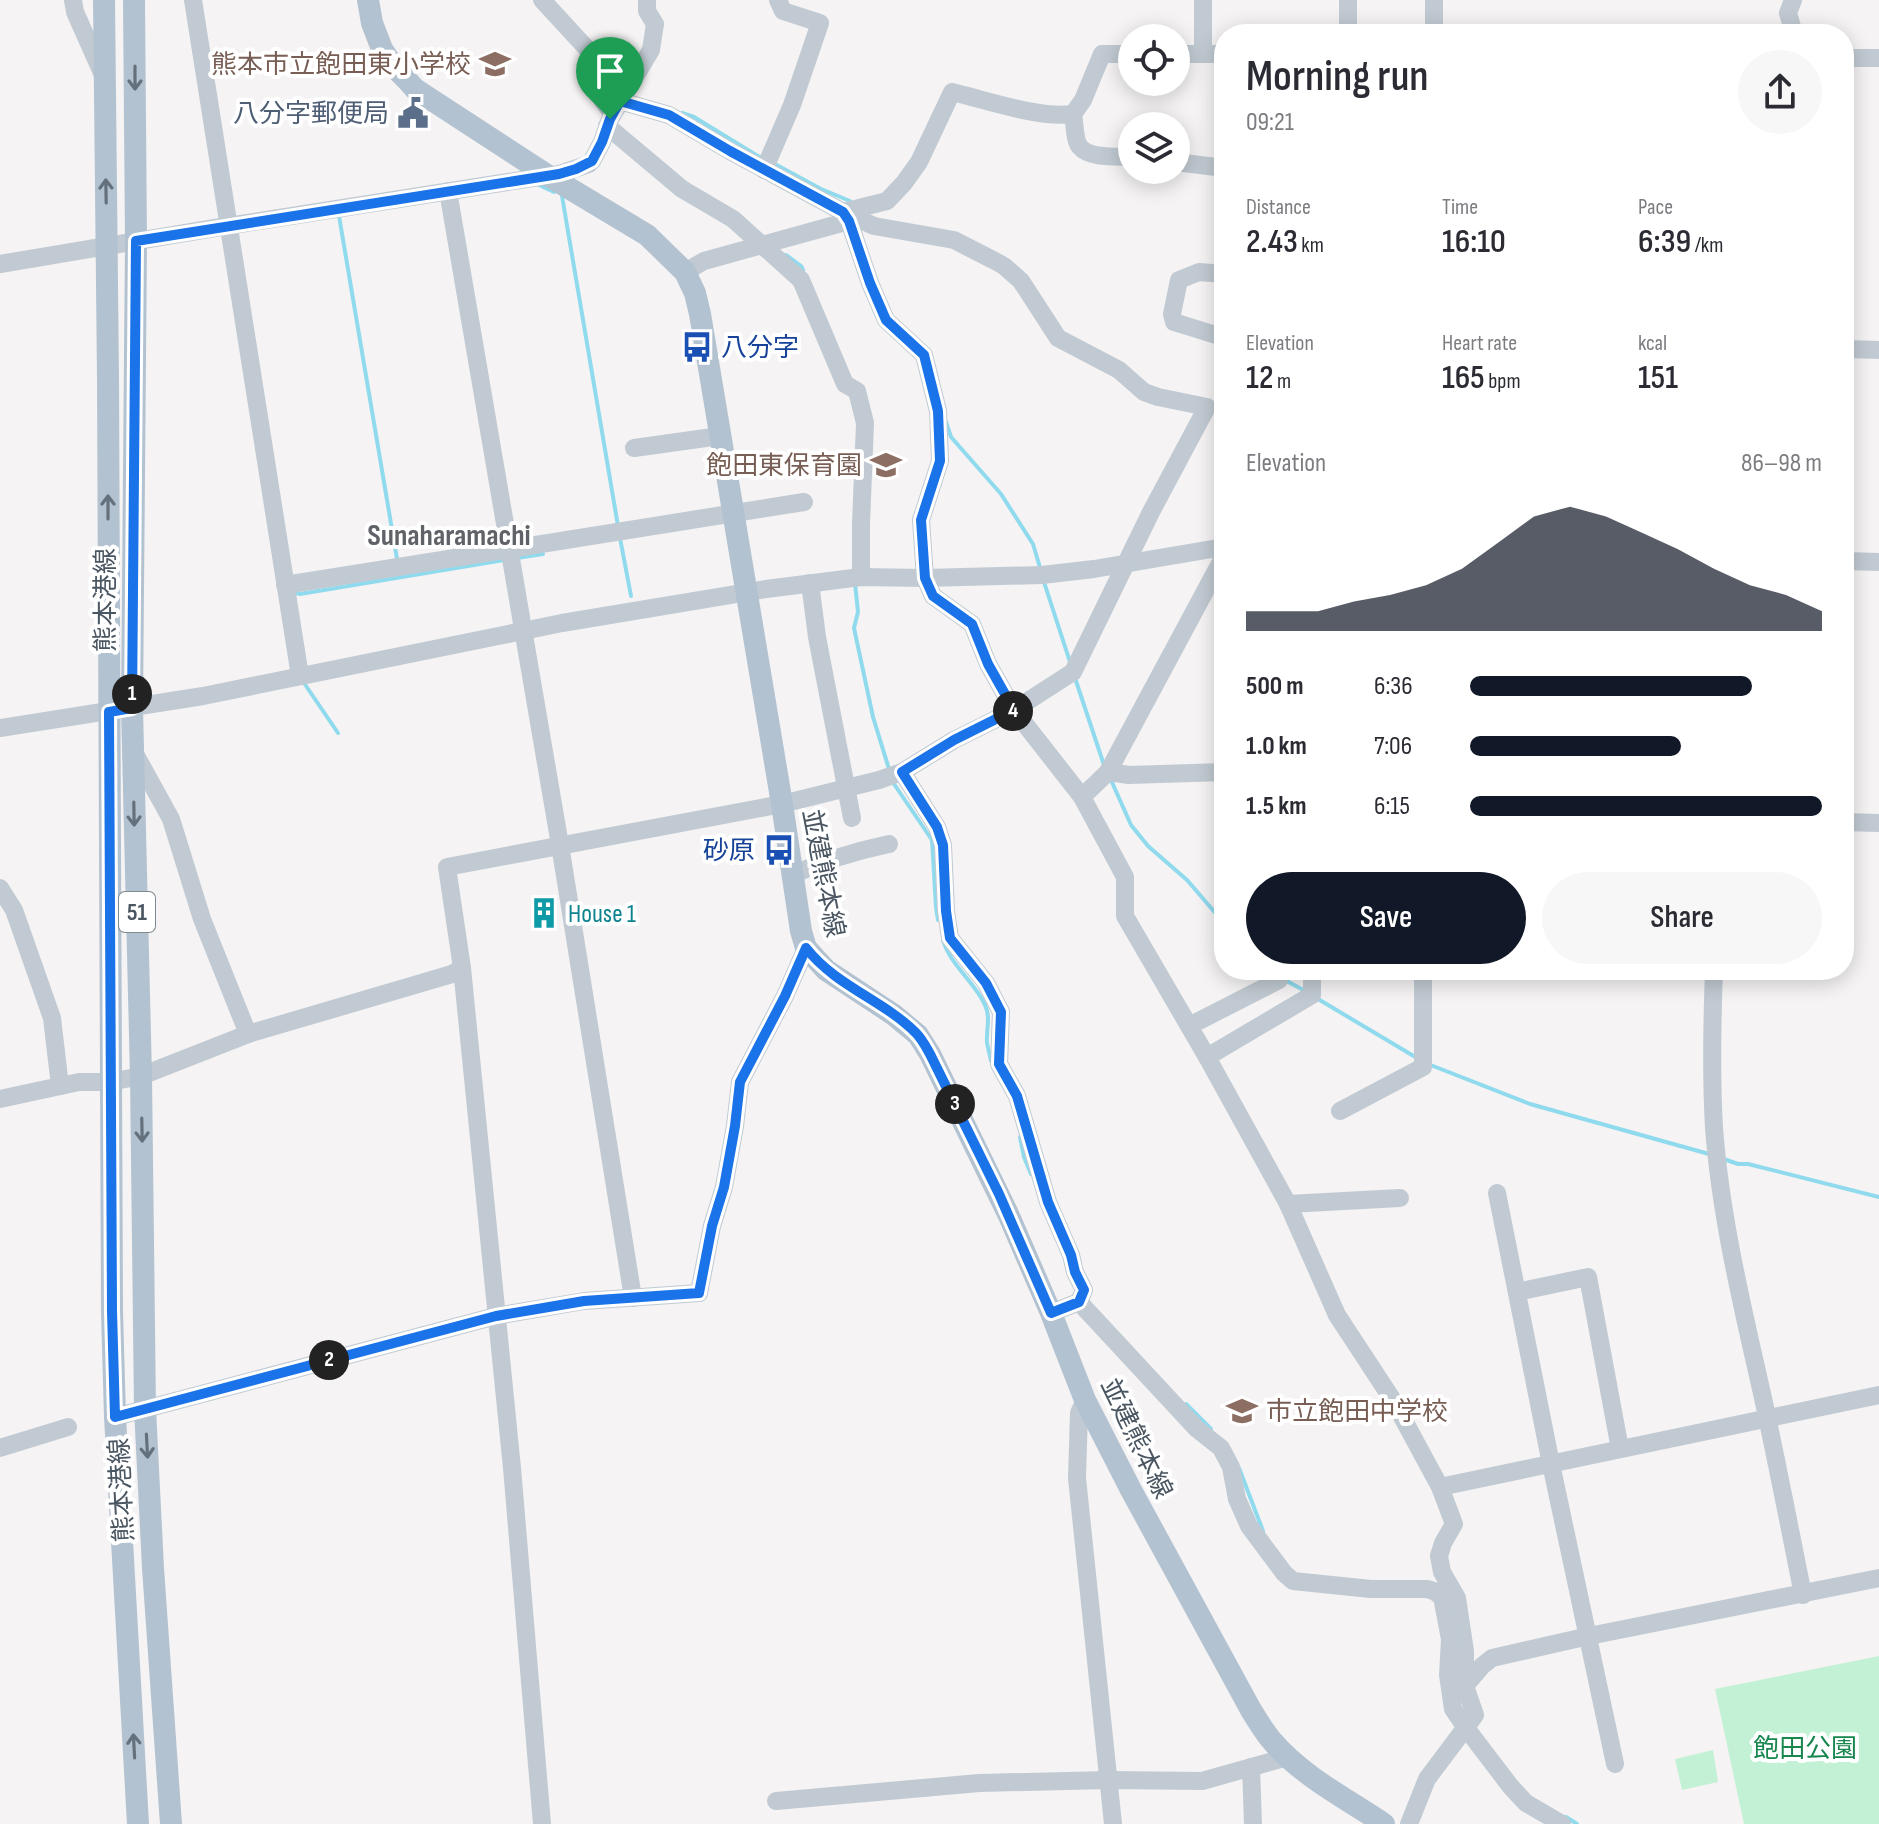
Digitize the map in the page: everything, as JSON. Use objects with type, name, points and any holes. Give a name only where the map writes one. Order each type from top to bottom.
[{"type":"main road","name":"熊本港線","points":[[104,0],[112,1311],[138,1824]]},
{"type":"main road","name":"熊本港線","points":[[134,0],[136,241],[132,708],[145,1409],[171,1824]]},
{"type":"main road","name":"並建熊本線","points":[[368,0],[372,23],[382,49],[415,89],[547,175],[647,235],[685,272],[700,314],[806,948],[826,970],[894,1015],[918,1035],[930,1054],[999,1194],[1085,1400],[1251,1710],[1271,1740],[1288,1757],[1384,1824]]},
{"type":"street","points":[[73,0],[75,12],[104,77]]},
{"type":"street","points":[[193,0],[300,676]]},
{"type":"street","points":[[542,0],[590,52],[603,101],[682,189],[733,219],[801,280],[845,384],[857,391],[865,423],[861,577]]},
{"type":"street","points":[[0,264],[547,175],[589,164],[613,114],[651,50],[655,24],[647,11],[647,0]]},
{"type":"street","points":[[764,170],[792,105],[820,23],[783,11],[778,0]]},
{"type":"street","points":[[1203,0],[1203,53]]},
{"type":"street","points":[[1348,0],[1348,24]]},
{"type":"street","points":[[1434,0],[1434,24]]},
{"type":"street","points":[[1791,24],[1788,13],[1793,0]]},
{"type":"street","points":[[1190,53],[1214,54]]},
{"type":"street","points":[[685,272],[704,261],[763,245],[887,201],[919,162],[952,92],[1058,117],[1073,114],[1083,100],[1102,54],[1118,54]]},
{"type":"street","points":[[1854,58],[1879,58]]},
{"type":"street","points":[[542,1824],[512,1468],[462,968],[447,867],[782,804],[902,772],[954,740],[1014,710],[1073,672],[1151,512],[1207,407],[1144,392],[1119,370],[1058,338],[1021,281],[995,261],[954,240],[874,226],[846,216],[669,115],[613,114]]},
{"type":"street","points":[[1073,114],[1080,148],[1093,154],[1118,156]]},
{"type":"street","points":[[1190,164],[1214,167]]},
{"type":"street","points":[[448,191],[560,845],[633,1298]]},
{"type":"street","points":[[846,216],[886,320],[924,355],[938,411],[940,461],[921,520],[925,578],[933,596],[972,624],[988,664],[1014,710],[1082,797],[1125,877],[1125,916],[1288,1204],[1337,1315],[1394,1402],[1440,1487],[1454,1524],[1439,1556],[1442,1572],[1457,1598],[1465,1651],[1465,1686],[1475,1715],[1427,1779],[1409,1824]]},
{"type":"street","points":[[1214,273],[1199,272],[1179,280],[1172,314],[1174,322],[1214,334]]},
{"type":"street","points":[[1854,349],[1879,350]]},
{"type":"street","points":[[634,448],[720,436]]},
{"type":"street","points":[[285,585],[804,502]]},
{"type":"street","points":[[0,728],[132,708],[586,619],[747,592],[861,577],[1022,577],[1094,569],[1214,549]]},
{"type":"street","points":[[1854,561],[1879,562]]},
{"type":"street","points":[[1082,797],[1108,772],[1214,575]]},
{"type":"street","points":[[810,583],[817,637],[852,818]]},
{"type":"street","points":[[133,751],[171,819],[202,919],[248,1034]]},
{"type":"street","points":[[902,772],[937,827],[943,845],[950,938],[986,983],[1001,1012],[999,1064],[1017,1096],[1048,1202],[1084,1290],[1079,1302],[1051,1313]]},
{"type":"street","points":[[1108,772],[1129,775],[1214,772]]},
{"type":"street","points":[[1854,822],[1879,823]]},
{"type":"street","points":[[792,875],[889,844]]},
{"type":"street","points":[[0,888],[14,910],[52,1018],[60,1086]]},
{"type":"street","points":[[115,1417],[496,1316],[584,1301],[699,1293],[712,1226],[724,1187],[740,1082],[806,948]]},
{"type":"street","points":[[0,1099],[79,1082],[110,1082],[141,1076],[248,1034],[452,974],[462,968]]},
{"type":"street","points":[[1189,1026],[1279,980]]},
{"type":"street","points":[[1207,1057],[1312,995],[1312,980]]},
{"type":"street","points":[[1340,1111],[1423,1067],[1423,980]]},
{"type":"street","points":[[1714,980],[1714,1127],[1719,1174],[1733,1265],[1803,1595]]},
{"type":"street","points":[[1497,1193],[1615,1764]]},
{"type":"street","points":[[1288,1204],[1400,1198]]},
{"type":"street","points":[[1517,1292],[1588,1277],[1620,1449]]},
{"type":"street","points":[[1079,1302],[1197,1429],[1221,1448],[1231,1467],[1237,1499],[1249,1526],[1293,1581],[1371,1589],[1427,1589],[1442,1597],[1450,1639],[1448,1675],[1453,1709],[1526,1803],[1562,1824]]},
{"type":"street","points":[[1440,1487],[1879,1395]]},
{"type":"street","points":[[1085,1400],[1079,1413],[1077,1478],[1113,1824]]},
{"type":"street","points":[[0,1448],[68,1427]]},
{"type":"street","points":[[1465,1686],[1492,1658],[1879,1578]]},
{"type":"street","points":[[776,1801],[979,1783],[1202,1781],[1288,1757]]},
{"type":"street","points":[[1251,1767],[1253,1824]]},
{"type":"green space","name":"飽田公園","points":[[1879,1656],[1879,1824],[1744,1824],[1715,1689]]},
{"type":"green space","points":[[1713,1750],[1718,1782],[1682,1790],[1675,1759]]},
{"type":"waterway","points":[[682,113],[694,117],[761,158]]},
{"type":"waterway","points":[[773,163],[850,201],[851,206]]},
{"type":"waterway","points":[[537,184],[554,192]]},
{"type":"waterway","points":[[562,196],[618,526]]},
{"type":"waterway","points":[[339,216],[397,559]]},
{"type":"waterway","points":[[786,255],[803,270]]},
{"type":"waterway","points":[[946,422],[951,437],[1001,494],[1033,544],[1041,571]]},
{"type":"waterway","points":[[620,538],[631,596]]},
{"type":"waterway","points":[[517,558],[543,554]]},
{"type":"waterway","points":[[292,592],[300,594],[504,560]]},
{"type":"waterway","points":[[1043,579],[1070,662]]},
{"type":"waterway","points":[[855,583],[858,612],[854,628],[873,717],[889,769]]},
{"type":"waterway","points":[[1075,678],[1104,765]]},
{"type":"waterway","points":[[304,683],[338,733]]},
{"type":"waterway","points":[[1111,780],[1131,825],[1214,911]]},
{"type":"waterway","points":[[892,781],[932,840],[938,920]]},
{"type":"waterway","points":[[943,940],[987,1010],[987,1043],[991,1061]]},
{"type":"waterway","points":[[1285,980],[1307,992]]},
{"type":"waterway","points":[[1318,999],[1417,1058]]},
{"type":"waterway","points":[[1428,1064],[1530,1104],[1709,1154]]},
{"type":"waterway","points":[[1020,1137],[1031,1174]]},
{"type":"waterway","points":[[1721,1158],[1879,1197]]},
{"type":"waterway","points":[[1186,1404],[1211,1429]]},
{"type":"waterway","points":[[1239,1468],[1263,1531]]},
{"type":"waterway","points":[[1566,1817],[1577,1824]]},
{"type":"place","name":"熊本市立飽田東小学校","points":[[495,64]]},
{"type":"place","name":"八分字郵便局","points":[[413,113]]},
{"type":"place","name":"八分字","points":[[697,347]]},
{"type":"place","name":"飽田東保育園","points":[[886,465]]},
{"type":"place","name":"砂原","points":[[779,850]]},
{"type":"place","name":"House 1","points":[[544,913]]},
{"type":"place","name":"市立飽田中学校","points":[[1242,1411]]},
{"type":"district","name":"Sunaharamachi","points":[[449,535]]},
{"type":"route","points":[[620,101],[669,115],[843,212],[886,320],[924,355],[938,411],[940,438],[940,461],[921,520],[925,578],[933,596],[972,624],[988,664],[1014,710],[954,740],[902,772],[937,827],[943,845],[950,938],[986,983],[1001,1012],[999,1064],[1017,1096],[1048,1202],[1084,1290],[1079,1302],[1051,1313],[999,1194],[918,1035],[894,1015],[826,970],[806,948],[740,1082],[724,1187],[712,1226],[699,1293],[584,1301],[496,1316],[115,1417],[109,712],[132,708],[136,241],[559,174],[592,161],[610,119],[620,101]]}]
